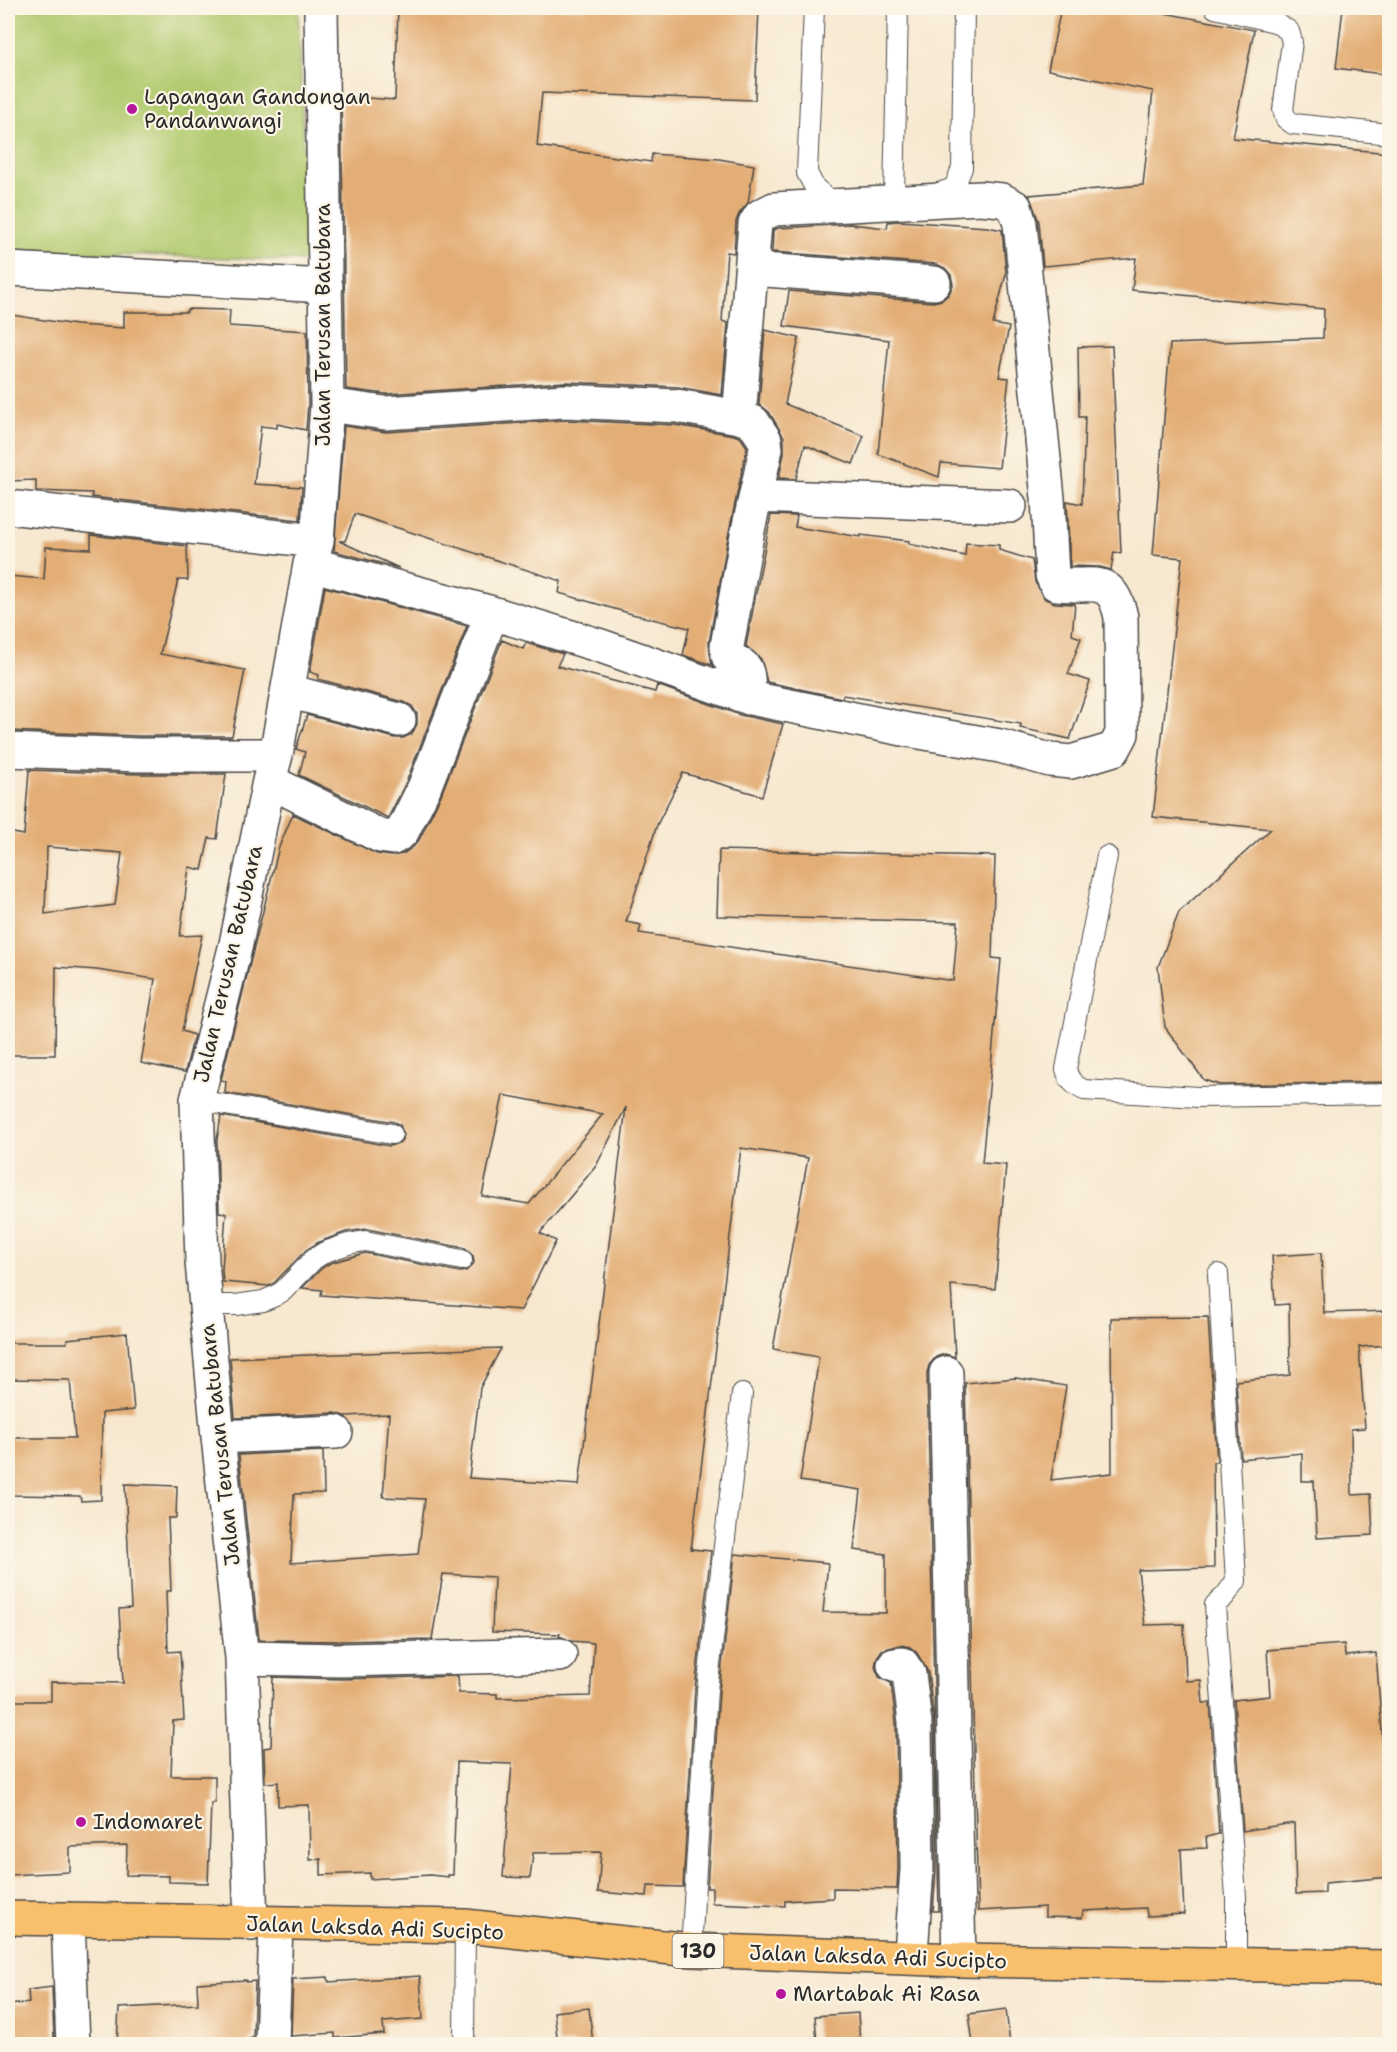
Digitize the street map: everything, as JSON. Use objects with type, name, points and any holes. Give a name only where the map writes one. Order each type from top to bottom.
[{"type":"main road","name":"Jalan Laksda Adi Sucipto","points":[[8,1918],[465,1926],[692,1950],[959,1960],[1389,1967]]},
{"type":"street","name":"Jalan Terusan Batubara","points":[[272,2044],[242,1658],[202,1262],[197,1100],[236,944],[288,691],[313,552],[327,405],[321,8]]},
{"type":"street","points":[[8,507],[313,552],[492,613],[601,646],[749,698],[1000,746],[1050,760],[1071,762],[1114,749],[1122,734],[1122,642],[1117,602],[1111,591],[1099,585],[1056,584],[1052,575],[1047,486],[1020,224],[1015,207],[1002,200],[980,198],[774,208],[760,216],[755,224],[740,417]]},
{"type":"street","points":[[8,269],[326,286]]},
{"type":"street","points":[[752,269],[934,283]]},
{"type":"street","points":[[327,405],[385,413],[564,402],[677,406],[740,417],[753,422],[765,440],[766,449],[726,646],[730,660],[744,667],[747,674],[749,698]]},
{"type":"street","points":[[756,496],[1010,506]]},
{"type":"street","points":[[8,750],[138,755],[272,768],[380,836],[393,838],[402,832],[424,788],[492,613]]},
{"type":"street","points":[[288,691],[399,720]]},
{"type":"street","points":[[946,1373],[959,1960]]},
{"type":"street","points":[[218,1437],[336,1432]]},
{"type":"street","points":[[242,1658],[341,1660],[560,1655]]},
{"type":"street","points":[[894,1665],[902,1664],[909,1674],[915,1722],[917,1869],[911,1953]]},
{"type":"street","points":[[68,1920],[73,2044]]},
{"type":"lane","points":[[814,8],[807,173],[815,188],[828,199],[894,200],[932,195],[954,188],[962,168],[964,8]]},
{"type":"lane","points":[[894,200],[898,8]]},
{"type":"lane","points":[[1215,8],[1275,22],[1289,31],[1292,42],[1283,110],[1286,119],[1293,124],[1389,134]]},
{"type":"lane","points":[[1107,856],[1066,1069],[1073,1084],[1084,1090],[1198,1097],[1389,1094]]},
{"type":"lane","points":[[197,1100],[392,1134]]},
{"type":"lane","points":[[206,1305],[236,1305],[262,1301],[275,1296],[319,1256],[348,1244],[365,1241],[462,1260]]},
{"type":"lane","points":[[1218,1275],[1236,1581],[1215,1605],[1236,1897],[1236,1964]]},
{"type":"lane","points":[[692,1950],[707,1690],[742,1394]]},
{"type":"lane","points":[[464,2044],[465,1926]]},
{"type":"green space","name":"Lapangan Gandongan Pandanwangi","points":[[8,8],[298,8],[308,261],[8,250]]},
{"type":"building","points":[[398,8],[759,8],[755,100],[542,93],[537,146],[651,162],[652,154],[719,159],[754,165],[748,203],[736,222],[734,253],[727,252],[722,321],[728,323],[722,395],[678,387],[565,382],[386,394],[346,389],[341,96],[395,100]]},
{"type":"building","points":[[1061,8],[1138,8],[1254,30],[1233,138],[1389,153],[1389,1082],[1220,1085],[1204,1080],[1165,1027],[1158,967],[1179,912],[1271,829],[1153,817],[1182,558],[1153,555],[1170,344],[1323,338],[1324,309],[1132,290],[1136,258],[1043,266],[1039,222],[1029,195],[1143,185],[1153,91],[1048,70]]},
{"type":"building","points":[[1343,8],[1389,8],[1389,75],[1336,68]]},
{"type":"building","points":[[888,222],[1002,230],[1006,274],[993,324],[1009,327],[999,377],[1009,378],[999,468],[941,463],[939,477],[878,454],[889,340],[784,326],[789,291],[933,302],[942,300],[949,294],[953,285],[951,275],[945,268],[936,264],[772,252],[773,230],[779,228],[850,224],[887,228]]},
{"type":"building","points":[[187,309],[230,310],[229,326],[307,331],[306,430],[277,424],[277,428],[261,426],[254,484],[302,487],[300,520],[92,497],[92,493],[36,491],[36,480],[8,481],[8,341],[12,315],[76,325],[124,328],[124,312],[187,312]]},
{"type":"building","points":[[765,330],[799,338],[785,404],[864,436],[853,464],[805,445],[796,479],[779,478],[784,453],[784,437],[769,412],[759,404]]},
{"type":"building","points":[[1112,346],[1121,553],[1114,552],[1111,570],[1100,567],[1070,566],[1067,501],[1082,504],[1085,417],[1079,417],[1078,347]]},
{"type":"building","points":[[564,420],[675,425],[734,435],[741,438],[747,447],[709,643],[712,665],[683,655],[689,628],[559,593],[561,581],[355,514],[345,541],[339,541],[399,568],[334,551],[344,426],[386,432]]},
{"type":"building","points":[[771,515],[797,516],[795,527],[861,537],[861,535],[909,541],[909,544],[965,556],[966,543],[999,545],[999,550],[1032,560],[1035,582],[1045,599],[1055,603],[1075,604],[1072,635],[1081,638],[1068,674],[1090,681],[1070,739],[1020,728],[1021,724],[843,695],[842,698],[767,682],[761,659],[746,646]]},
{"type":"building","points":[[91,535],[187,546],[188,580],[178,580],[160,654],[245,670],[232,736],[138,736],[8,731],[8,576],[44,579],[46,547],[91,549]]},
{"type":"building","points":[[325,587],[467,626],[407,780],[388,818],[299,775],[305,752],[296,749],[307,715],[395,738],[403,738],[412,734],[417,724],[417,714],[412,706],[404,702],[318,679],[319,675],[310,672]]},
{"type":"building","points":[[502,640],[523,649],[526,643],[563,654],[557,666],[655,692],[657,685],[740,715],[783,724],[762,796],[683,773],[657,825],[626,922],[641,925],[639,933],[953,981],[958,922],[717,916],[719,850],[995,856],[992,958],[1001,959],[982,1163],[1006,1165],[995,1289],[951,1285],[955,1357],[945,1354],[936,1357],[929,1365],[927,1373],[939,1911],[933,1911],[936,1869],[934,1722],[928,1672],[917,1653],[910,1647],[900,1645],[882,1650],[877,1657],[875,1667],[879,1677],[891,1683],[896,1723],[897,1889],[833,1888],[833,1898],[785,1901],[785,1906],[712,1903],[712,1888],[707,1888],[719,1691],[735,1554],[828,1563],[823,1612],[886,1613],[886,1554],[854,1550],[861,1490],[800,1481],[819,1357],[773,1349],[808,1158],[741,1148],[691,1549],[711,1551],[695,1689],[683,1887],[648,1886],[647,1896],[598,1892],[601,1852],[533,1853],[530,1878],[503,1877],[512,1764],[457,1762],[453,1875],[448,1875],[448,1877],[430,1875],[370,1879],[370,1873],[321,1875],[321,1859],[310,1860],[309,1805],[278,1806],[278,1782],[265,1783],[264,1748],[271,1747],[273,1677],[341,1679],[458,1676],[459,1693],[497,1694],[497,1698],[590,1696],[594,1643],[571,1641],[559,1636],[560,1634],[492,1632],[494,1577],[443,1574],[432,1639],[259,1640],[239,1455],[323,1451],[324,1493],[294,1494],[291,1563],[418,1554],[425,1499],[383,1497],[389,1414],[345,1416],[335,1413],[235,1418],[230,1358],[501,1348],[480,1388],[469,1478],[579,1485],[626,1107],[596,1166],[540,1233],[556,1241],[521,1310],[321,1295],[322,1290],[302,1288],[330,1263],[365,1253],[460,1272],[466,1271],[474,1263],[473,1256],[464,1248],[367,1229],[346,1232],[319,1242],[306,1250],[269,1286],[223,1282],[226,1213],[219,1212],[217,1140],[221,1116],[390,1146],[401,1142],[404,1135],[400,1125],[394,1122],[225,1093],[226,1081],[221,1080],[279,847],[293,814],[377,854],[391,856],[403,854],[419,840],[441,795]],"holes":[[[503,1095],[603,1114],[529,1204],[482,1196]]]},
{"type":"building","points":[[29,770],[226,774],[217,839],[209,838],[202,870],[189,867],[180,936],[202,935],[182,1031],[194,1035],[185,1072],[141,1063],[155,979],[97,970],[56,967],[55,1055],[9,1055],[8,832],[24,835]],"holes":[[[47,847],[122,853],[115,905],[45,914]]]},
{"type":"building","points":[[1321,1253],[1324,1313],[1389,1311],[1389,1345],[1359,1347],[1365,1428],[1351,1429],[1352,1495],[1371,1494],[1373,1535],[1317,1538],[1314,1481],[1302,1481],[1302,1453],[1241,1459],[1236,1381],[1290,1375],[1289,1304],[1275,1305],[1272,1256]]},
{"type":"building","points":[[1208,1317],[1217,1462],[1213,1462],[1214,1568],[1138,1570],[1145,1625],[1184,1624],[1186,1681],[1201,1680],[1203,1703],[1210,1703],[1219,1834],[1206,1837],[1207,1848],[1181,1849],[1184,1914],[1147,1916],[1146,1908],[1083,1911],[1082,1918],[1045,1917],[1045,1907],[978,1911],[965,1383],[1016,1378],[1066,1386],[1051,1480],[1112,1473],[1111,1318]]},
{"type":"building","points":[[127,1333],[134,1410],[102,1413],[101,1500],[81,1501],[80,1496],[8,1495],[8,1438],[75,1438],[70,1380],[8,1379],[8,1343],[67,1343],[67,1339]]},
{"type":"building","points":[[125,1484],[177,1486],[176,1518],[168,1518],[171,1591],[166,1591],[168,1652],[180,1651],[184,1720],[173,1721],[171,1776],[215,1776],[215,1803],[211,1803],[208,1883],[169,1882],[169,1876],[126,1875],[127,1845],[70,1847],[70,1872],[8,1875],[8,1701],[51,1701],[51,1682],[123,1683],[119,1609],[131,1608]]},
{"type":"building","points":[[1344,1644],[1345,1656],[1376,1653],[1389,1826],[1389,1877],[1325,1883],[1325,1893],[1296,1894],[1294,1823],[1243,1831],[1234,1700],[1270,1696],[1267,1650]]},
{"type":"building","points":[[420,1976],[423,2019],[383,2022],[384,2034],[335,2038],[335,2033],[291,2036],[293,1979],[328,1977],[329,1982]]},
{"type":"building","points":[[246,1980],[246,1982],[255,1981],[253,2038],[249,2039],[249,2043],[117,2044],[119,2008],[198,2004],[197,1983]]},
{"type":"building","points":[[52,1987],[54,2039],[8,2044],[8,2005],[29,2003],[28,1990]]},
{"type":"building","points":[[589,2008],[593,2044],[558,2044],[554,2012]]},
{"type":"building","points":[[1006,2009],[1010,2044],[973,2044],[969,2014]]},
{"type":"building","points":[[858,2013],[860,2044],[817,2044],[815,2016]]},
{"type":"place","name":"Lapangan Gandongan Pandanwangi","points":[[132,109]]},
{"type":"place","name":"Indomaret","points":[[81,1822]]},
{"type":"place","name":"Martabak Ai Rasa","points":[[781,1994]]}]
